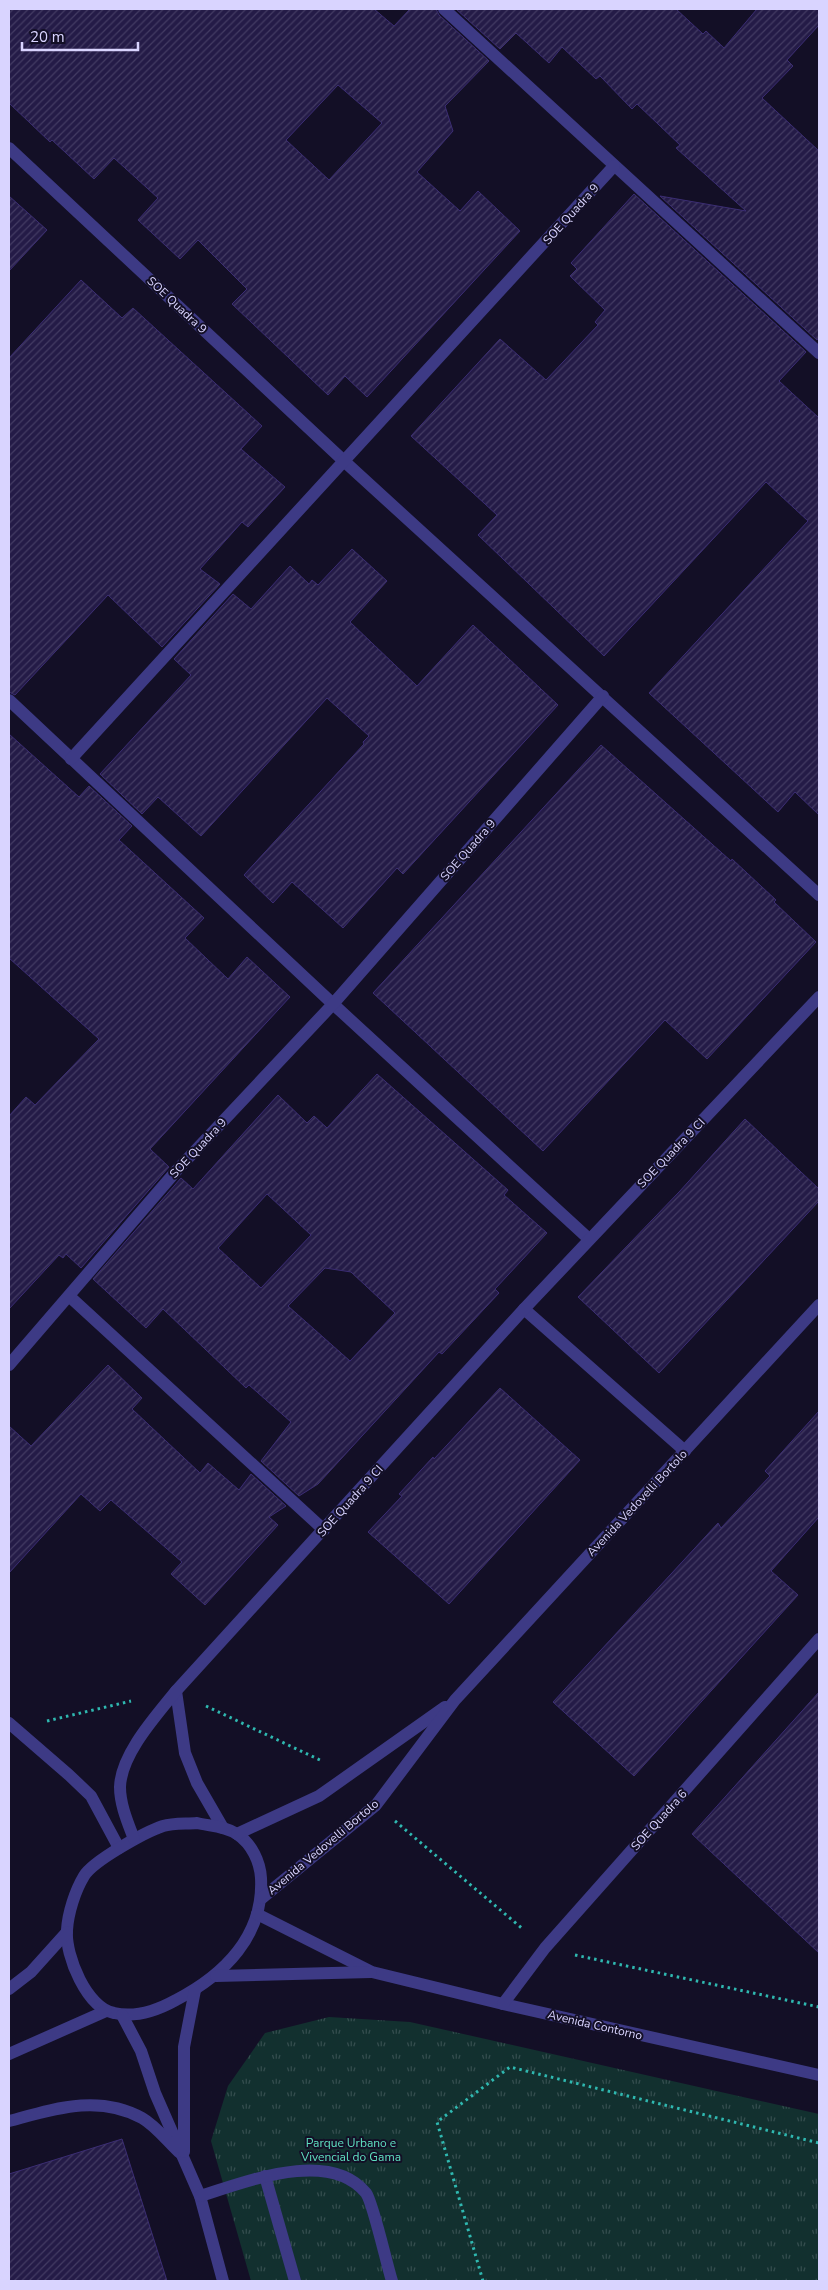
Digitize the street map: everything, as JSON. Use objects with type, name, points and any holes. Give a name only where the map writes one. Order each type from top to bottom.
[{"type":"street","points":[[444,9],[819,353]]},
{"type":"street","name":"SOE Quadra 9","points":[[9,148],[345,462],[819,895]]},
{"type":"street","name":"SOE Quadra 9","points":[[71,759],[345,462],[614,166]]},
{"type":"street","name":"SOE Quadra 9","points":[[9,1365],[177,1170],[333,1004],[603,696]]},
{"type":"street","points":[[9,700],[588,1240]]},
{"type":"street","name":"SOE Quadra 9 CI","points":[[134,1839],[122,1802],[120,1786],[128,1758],[141,1734],[176,1691],[524,1309],[819,997]]},
{"type":"street","points":[[69,1296],[324,1530]]},
{"type":"street","name":"Avenida Vedovelli Bortolo","points":[[262,1898],[376,1805],[455,1700],[819,1305]]},
{"type":"street","points":[[524,1309],[684,1451]]},
{"type":"street","name":"SOE Quadra 6","points":[[503,2004],[545,1948],[819,1639]]},
{"type":"street","points":[[176,1691],[185,1753],[197,1783],[223,1828]]},
{"type":"street","name":"Avenida Vedovelli Bortolo","points":[[237,1834],[319,1796],[455,1700]]},
{"type":"street","points":[[11,1728],[70,1775],[90,1796],[119,1848]]},
{"type":"street","points":[[197,1823],[223,1828],[237,1834],[251,1849],[260,1865],[262,1898],[249,1934],[236,1955],[216,1976],[195,1990],[168,2004],[143,2013],[122,2015],[106,2011],[89,1995],[77,1975],[71,1956],[67,1932],[71,1909],[84,1875],[119,1848],[164,1826],[197,1823]]},
{"type":"street","name":"Avenida Contorno","points":[[257,1914],[372,1972],[503,2004],[819,2075]]},
{"type":"street","points":[[9,1989],[31,1972],[67,1932]]},
{"type":"street","name":"Avenida Contorno","points":[[216,1976],[372,1972]]},
{"type":"street","points":[[184,2157],[184,2047],[195,1990]]},
{"type":"street","points":[[9,2054],[106,2011]]},
{"type":"street","points":[[122,2015],[141,2051],[155,2093],[200,2196],[223,2281]]},
{"type":"street","points":[[9,2121],[75,2104],[115,2107],[143,2119],[184,2157]]},
{"type":"street","points":[[200,2196],[265,2176],[310,2170],[328,2170],[352,2180],[367,2194],[392,2281]]},
{"type":"street","points":[[265,2176],[295,2281]]},
{"type":"path","points":[[11,1728],[176,1691],[350,1775]]},
{"type":"path","points":[[376,1805],[545,1948],[819,2007]]},
{"type":"path","points":[[483,2281],[437,2122],[510,2067],[819,2143]]},
{"type":"green space","name":"Parque Urbano e Vivencial do Gama","points":[[329,2017],[410,2022],[819,2114],[819,2281],[251,2281],[211,2141],[228,2086],[265,2033]]},
{"type":"building","points":[[9,9],[374,9],[394,26],[410,9],[436,9],[439,15],[489,61],[445,106],[453,131],[417,172],[460,211],[478,191],[520,231],[367,397],[345,376],[328,395],[232,304],[247,289],[198,240],[180,259],[138,220],[158,198],[114,158],[94,179],[52,140],[50,142],[9,103]],"holes":[[[338,85],[382,123],[329,180],[286,140]]]},
{"type":"building","points":[[456,9],[676,9],[703,34],[706,31],[724,48],[757,9],[819,9],[819,25],[787,60],[793,66],[762,98],[819,151],[819,337],[817,340],[660,196],[746,211],[676,148],[680,145],[637,104],[632,109],[600,76],[596,79],[562,47],[549,63],[516,33],[500,49]]},
{"type":"building","points":[[634,194],[806,352],[779,381],[819,418],[819,815],[795,792],[778,812],[649,693],[808,521],[766,482],[604,656],[478,535],[497,515],[411,436],[500,339],[546,380],[598,325],[595,322],[605,310],[570,276],[577,269],[571,263]]},
{"type":"building","points":[[9,196],[47,230],[9,271]]},
{"type":"building","points":[[81,280],[122,318],[133,308],[262,426],[241,449],[285,487],[248,527],[242,522],[200,569],[220,584],[162,647],[108,595],[15,695],[9,692],[9,358]]},
{"type":"building","points":[[352,549],[387,581],[350,622],[417,686],[473,625],[558,705],[403,874],[397,868],[343,928],[292,882],[273,903],[244,875],[364,744],[363,742],[369,736],[327,698],[201,836],[158,797],[142,814],[100,774],[191,675],[174,659],[233,594],[251,609],[290,566],[309,584],[312,580],[318,585]]},
{"type":"building","points":[[9,734],[79,797],[89,786],[132,826],[119,840],[204,918],[185,938],[228,979],[247,957],[290,997],[150,1149],[169,1167],[81,1268],[66,1254],[63,1258],[59,1255],[9,1309],[9,1116],[26,1097],[35,1105],[99,1039],[9,958]]},
{"type":"building","points":[[601,745],[731,861],[732,859],[776,900],[774,902],[816,942],[707,1059],[665,1020],[543,1151],[373,993]]},
{"type":"building","points":[[377,1074],[508,1190],[504,1195],[547,1233],[495,1289],[499,1293],[442,1354],[439,1352],[318,1484],[299,1496],[261,1461],[291,1422],[249,1385],[246,1388],[163,1309],[146,1328],[93,1279],[181,1178],[193,1189],[278,1095],[307,1123],[314,1116],[327,1128]],"holes":[[[267,1194],[311,1235],[261,1288],[218,1248]],[[325,1268],[351,1272],[395,1313],[350,1361],[288,1306]]]},
{"type":"building","points":[[745,1119],[819,1189],[819,1201],[659,1373],[578,1297],[679,1192]]},
{"type":"building","points":[[108,1365],[142,1398],[132,1409],[200,1473],[208,1463],[239,1490],[251,1474],[286,1506],[269,1517],[278,1525],[205,1605],[171,1574],[182,1562],[111,1500],[100,1511],[81,1494],[9,1573],[9,1426],[31,1446]]},
{"type":"building","points":[[500,1388],[580,1460],[449,1604],[368,1532],[402,1496],[399,1494]]},
{"type":"building","points":[[819,1411],[819,1517],[771,1571],[798,1595],[634,1776],[553,1702],[718,1523],[721,1528],[770,1476],[765,1471]]},
{"type":"building","points":[[819,1692],[819,1953],[692,1834]]},
{"type":"building","points":[[122,2139],[167,2281],[9,2281],[9,2174]]}]
